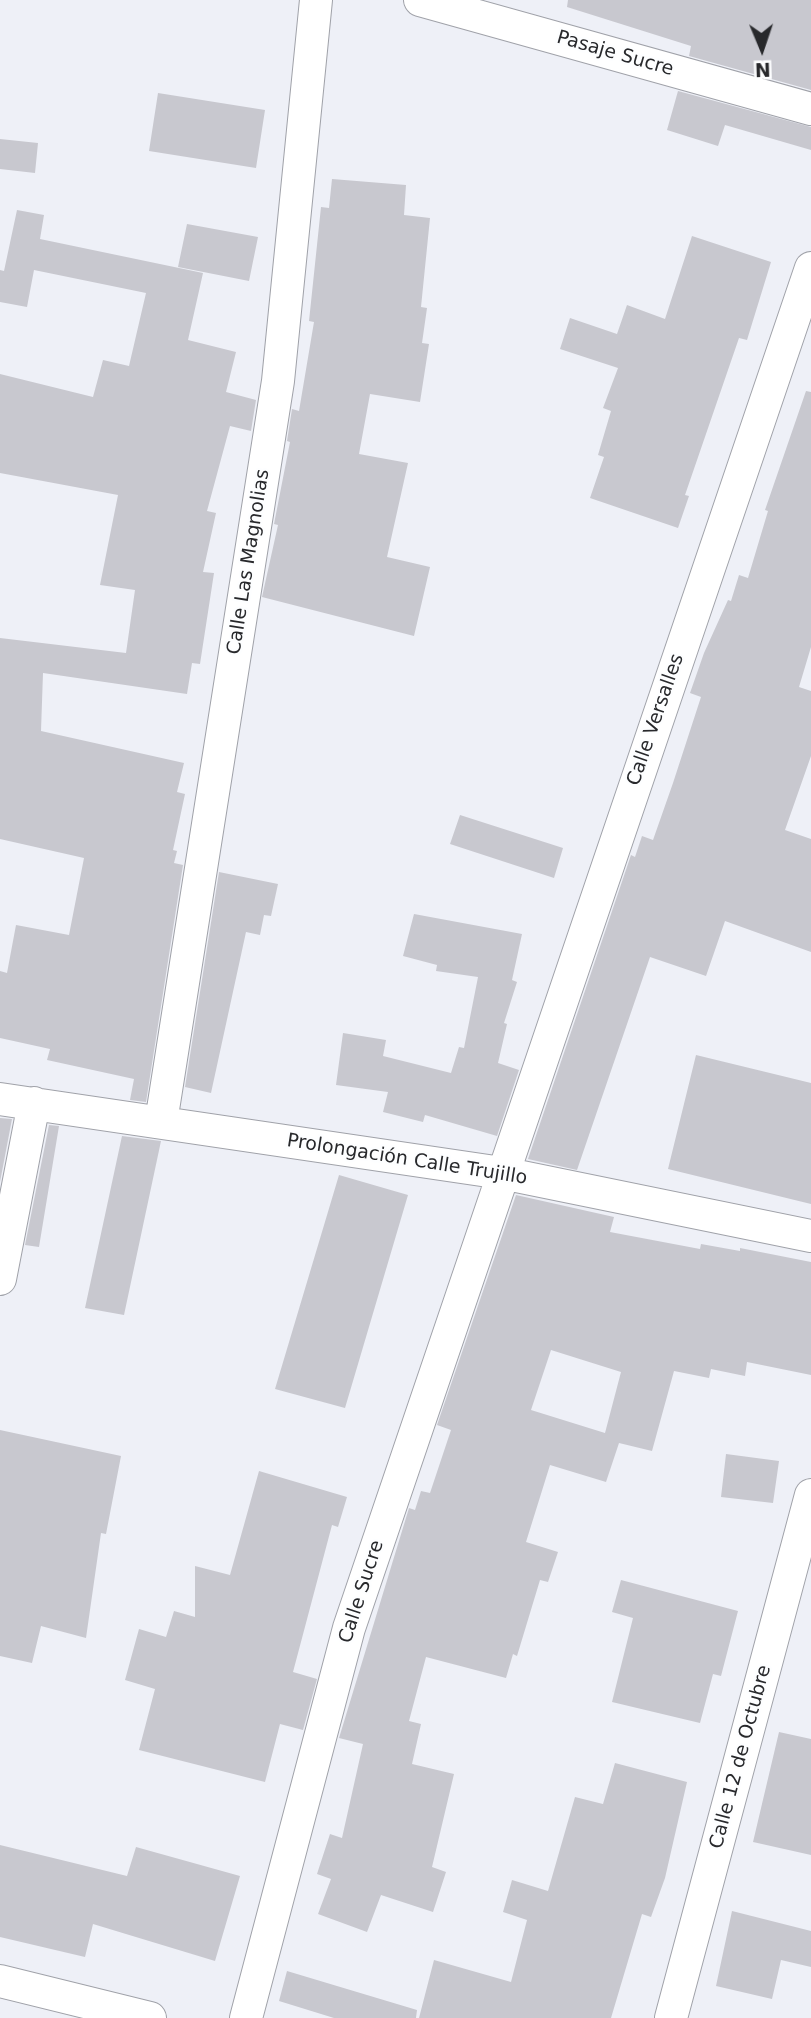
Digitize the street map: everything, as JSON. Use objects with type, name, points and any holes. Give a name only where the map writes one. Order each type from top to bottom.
[{"type":"street","name":"Calle Las Magnolias","points":[[161,1122],[278,381],[316,0]]},
{"type":"street","name":"Pasaje Sucre","points":[[420,0],[811,109]]},
{"type":"street","name":"Calle Versalles","points":[[502,1173],[811,268]]},
{"type":"street","name":"Prolongación Calle Trujillo","points":[[0,1099],[502,1173],[811,1236]]},
{"type":"street","points":[[0,1279],[34,1103]]},
{"type":"street","name":"Calle Sucre","points":[[246,2018],[349,1628],[502,1173]]},
{"type":"street","name":"Calle 12 de Octubre","points":[[671,2018],[811,1495]]},
{"type":"street","points":[[0,1981],[150,2018]]},
{"type":"building","points":[[568,0],[811,0],[811,90],[689,56],[691,46],[567,7]]},
{"type":"building","points":[[678,91],[811,127],[811,150],[725,125],[718,146],[667,130]]},
{"type":"building","points":[[158,93],[265,110],[256,168],[149,151]]},
{"type":"building","points":[[0,139],[38,143],[35,173],[0,169]]},
{"type":"building","points":[[332,179],[406,185],[404,215],[430,218],[421,307],[427,308],[422,343],[429,344],[420,402],[370,394],[359,454],[408,463],[387,557],[430,567],[414,636],[262,597],[278,525],[274,524],[290,442],[287,441],[292,409],[299,411],[314,322],[309,321],[321,207],[329,208]]},
{"type":"building","points":[[17,210],[44,215],[40,239],[203,273],[188,340],[236,352],[226,392],[256,400],[251,431],[230,426],[207,511],[216,513],[203,572],[214,573],[200,664],[192,663],[187,694],[43,673],[41,731],[184,763],[177,792],[185,794],[173,850],[177,851],[174,863],[183,865],[146,1102],[130,1100],[134,1079],[47,1060],[50,1049],[0,1038],[0,971],[7,973],[16,925],[69,935],[84,858],[0,839],[0,638],[126,653],[135,590],[100,585],[118,495],[0,473],[0,374],[93,397],[103,360],[129,366],[146,293],[34,270],[27,307],[0,302],[0,270],[4,271]]},
{"type":"building","points":[[187,224],[258,237],[249,281],[178,267]]},
{"type":"building","points":[[692,236],[771,262],[747,340],[739,338],[685,495],[689,496],[678,528],[590,498],[604,457],[598,455],[611,411],[603,408],[618,368],[560,349],[570,318],[617,334],[627,305],[665,319]]},
{"type":"building","points":[[806,391],[811,392],[811,647],[799,687],[811,691],[811,756],[785,830],[811,839],[811,952],[725,921],[706,976],[650,957],[577,1170],[528,1159],[631,855],[635,857],[642,836],[653,840],[673,783],[701,697],[690,693],[704,653],[728,600],[731,601],[739,575],[748,578],[768,511],[765,510]]},
{"type":"building","points":[[460,815],[563,848],[554,878],[450,844]]},
{"type":"building","points":[[219,872],[278,884],[271,916],[264,915],[260,935],[246,932],[211,1093],[185,1087]]},
{"type":"building","points":[[414,914],[522,934],[512,980],[517,982],[504,1023],[507,1024],[498,1063],[519,1070],[497,1136],[425,1115],[423,1122],[383,1112],[388,1092],[336,1085],[343,1033],[386,1040],[383,1056],[451,1073],[459,1047],[464,1048],[478,977],[436,971],[437,965],[403,956]]},
{"type":"building","points":[[696,1055],[811,1083],[811,1204],[668,1169]]},
{"type":"building","points":[[0,1118],[12,1119],[0,1182]]},
{"type":"building","points":[[49,1125],[59,1126],[39,1247],[25,1245]]},
{"type":"building","points":[[122,1136],[161,1141],[124,1315],[85,1308]]},
{"type":"building","points":[[339,1175],[408,1195],[345,1408],[275,1389]]},
{"type":"building","points":[[516,1195],[614,1217],[610,1232],[700,1249],[701,1244],[740,1251],[740,1248],[811,1262],[811,1375],[747,1362],[745,1376],[711,1369],[709,1378],[674,1371],[652,1451],[619,1443],[606,1482],[550,1465],[526,1542],[558,1552],[548,1582],[540,1580],[517,1656],[513,1654],[506,1678],[426,1657],[409,1721],[421,1724],[412,1764],[454,1774],[432,1867],[446,1872],[433,1912],[381,1895],[367,1932],[318,1914],[331,1879],[317,1874],[330,1834],[342,1838],[363,1744],[339,1738],[409,1508],[415,1510],[421,1491],[430,1493],[451,1430],[437,1425]],"holes":[[[551,1350],[621,1372],[605,1433],[531,1410]]]},
{"type":"building","points":[[0,1430],[121,1456],[106,1534],[101,1533],[86,1638],[41,1626],[32,1663],[0,1656]]},
{"type":"building","points":[[726,1454],[779,1461],[773,1503],[721,1497]]},
{"type":"building","points":[[259,1471],[347,1497],[338,1527],[332,1525],[293,1672],[317,1679],[303,1730],[280,1724],[265,1782],[139,1750],[155,1689],[125,1680],[139,1629],[166,1637],[174,1611],[195,1617],[195,1566],[230,1575]]},
{"type":"building","points":[[621,1580],[738,1611],[721,1676],[713,1674],[700,1723],[612,1702],[633,1618],[612,1612]]},
{"type":"building","points":[[779,1732],[811,1739],[811,1855],[753,1842]]},
{"type":"building","points":[[615,1763],[687,1782],[665,1878],[651,1917],[642,1914],[611,2018],[419,2018],[434,1960],[511,1982],[527,1920],[503,1912],[512,1880],[548,1891],[575,1797],[603,1804]]},
{"type":"building","points":[[0,1845],[127,1876],[136,1847],[240,1876],[215,1961],[93,1924],[85,1957],[0,1937]]},
{"type":"building","points":[[732,1911],[811,1931],[811,1967],[781,1960],[772,1999],[716,1986]]},
{"type":"building","points":[[287,1971],[417,2010],[416,2018],[334,2018],[279,2001]]}]
